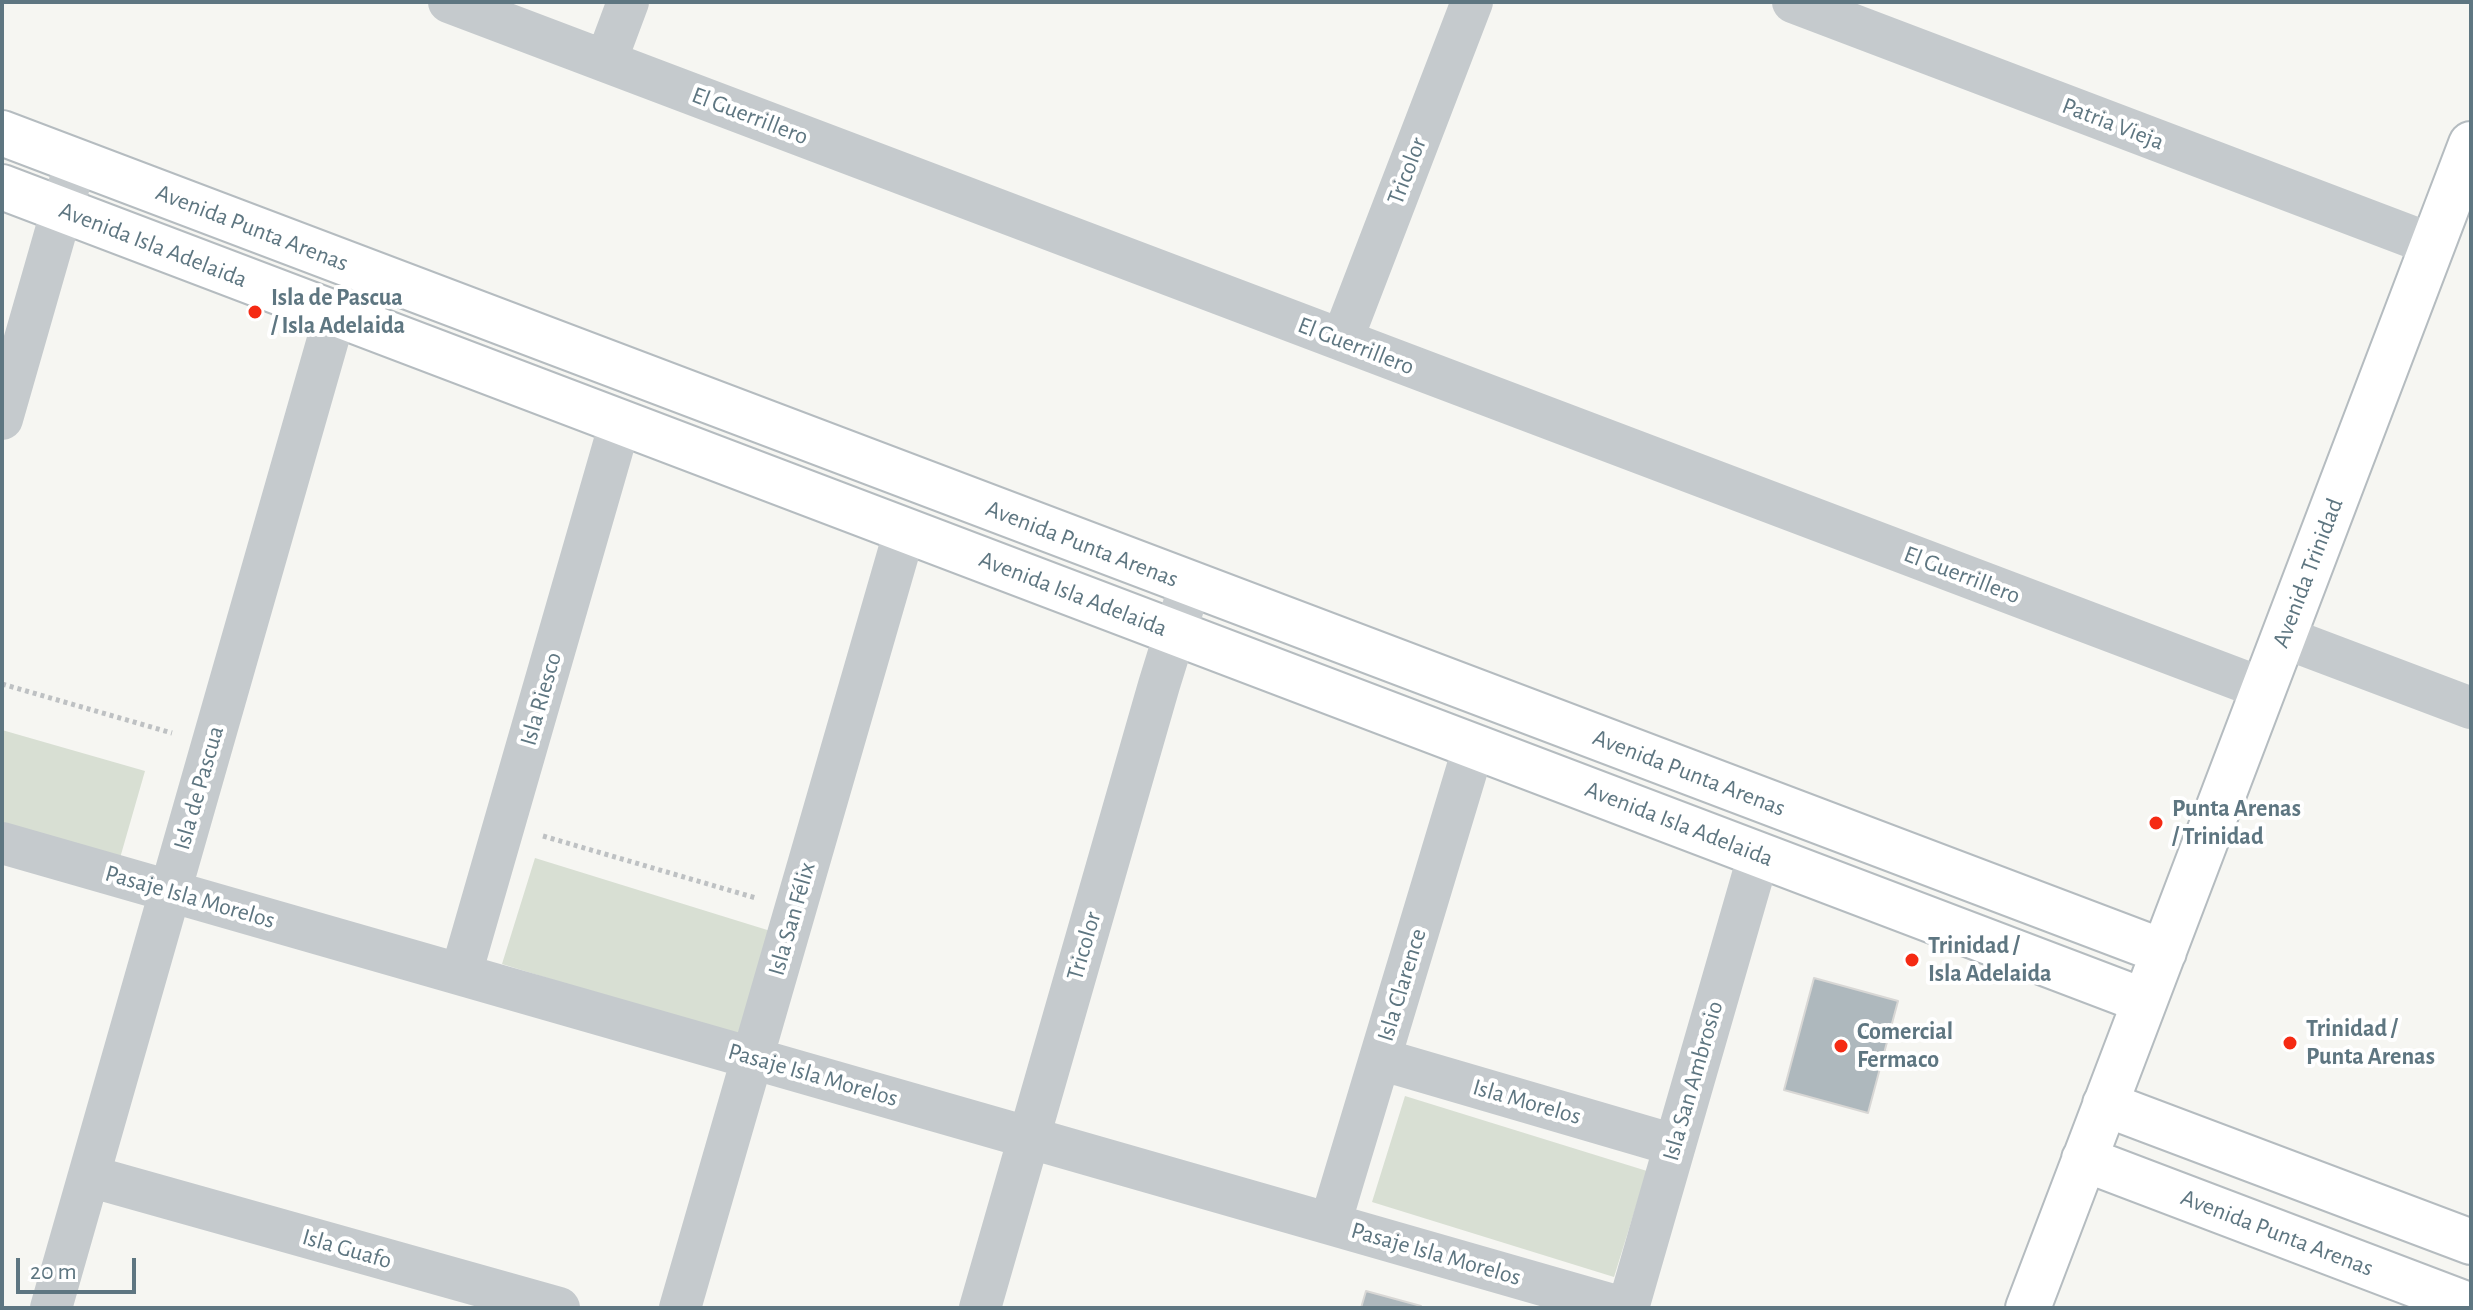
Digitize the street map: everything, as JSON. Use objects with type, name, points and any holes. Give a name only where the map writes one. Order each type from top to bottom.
[{"type":"main road","name":"Avenida Punta Arenas","points":[[2,133],[2164,952]]},
{"type":"main road","name":"Avenida Trinidad","points":[[2028,1308],[2471,144]]},
{"type":"main road","name":"Avenida Isla Adelaida","points":[[2,187],[2144,1001]]},
{"type":"main road","points":[[2105,1104],[2471,1242]]},
{"type":"main road","name":"Avenida Punta Arenas","points":[[2084,1159],[2471,1306]]},
{"type":"street","name":"El Guerrillero","points":[[449,2],[2264,689]]},
{"type":"street","points":[[606,61],[628,2]]},
{"type":"street","name":"Tricolor","points":[[1342,340],[1472,2]]},
{"type":"street","name":"Patria Vieja","points":[[1793,2],[2433,245]]},
{"type":"street","points":[[2,419],[76,161]]},
{"type":"street","name":"Isla de Pascua","points":[[51,1308],[335,315]]},
{"type":"street","name":"Isla Riesco","points":[[461,974],[620,423]]},
{"type":"street","name":"Isla San Félix","points":[[680,1308],[905,530]]},
{"type":"street","name":"Tricolor","points":[[980,1308],[1190,585]]},
{"type":"street","points":[[2283,637],[2471,708]]},
{"type":"street","name":"Isla Clarence","points":[[1330,1224],[1474,746]]},
{"type":"street","name":"Pasaje Isla Morelos","points":[[2,843],[1625,1308]]},
{"type":"street","name":"Isla San Ambrosio","points":[[1625,1308],[1759,854]]},
{"type":"street","name":"Isla Morelos","points":[[1380,1059],[1674,1145]]},
{"type":"street","name":"Isla Guafo","points":[[89,1176],[559,1308]]},
{"type":"path","points":[[2,684],[212,745]]},
{"type":"path","points":[[504,825],[795,909]]},
{"type":"shaded area","points":[[2,730],[145,771],[120,858],[2,825]]},
{"type":"shaded area","points":[[535,858],[777,933],[744,1039],[502,964]]},
{"type":"shaded area","points":[[1405,1096],[1647,1171],[1614,1277],[1372,1202]]},
{"type":"building","name":"Comercial Fermaco","points":[[1814,978],[1898,1001],[1868,1113],[1784,1090]]},
{"type":"building","points":[[1366,1291],[1421,1306],[1361,1308]]},
{"type":"place","name":"Isla de Pascua / Isla Adelaida","points":[[255,312]]},
{"type":"place","name":"Punta Arenas / Trinidad","points":[[2156,823]]},
{"type":"place","name":"Trinidad / Isla Adelaida","points":[[1912,960]]},
{"type":"place","name":"Trinidad / Punta Arenas","points":[[2290,1043]]},
{"type":"place","name":"Comercial Fermaco","points":[[1841,1046]]}]
